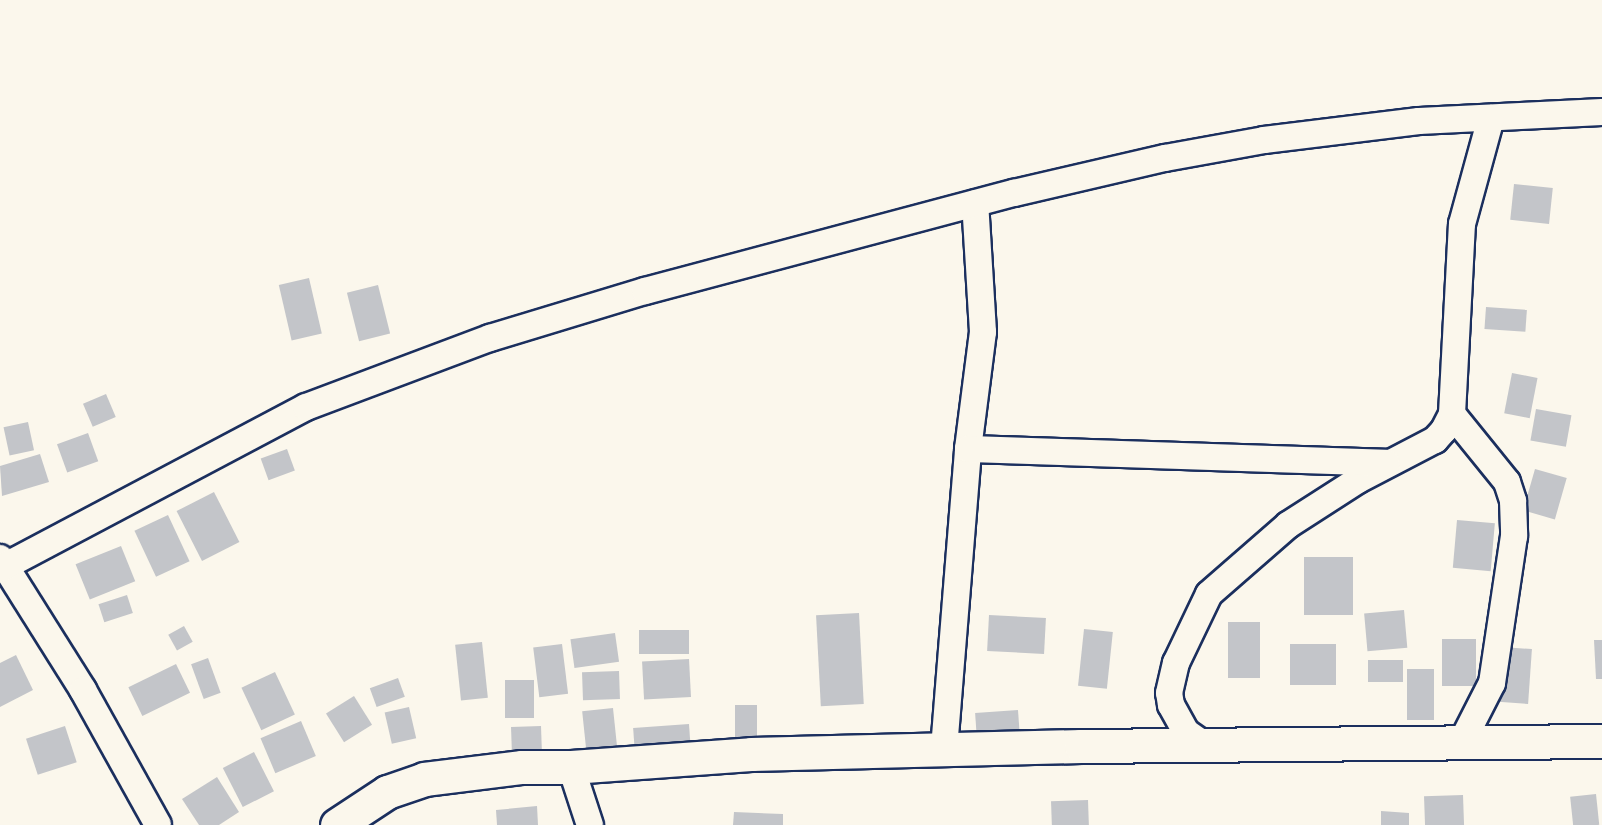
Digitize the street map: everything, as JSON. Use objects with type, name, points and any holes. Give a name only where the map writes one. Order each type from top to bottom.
[{"type":"main road","points":[[337,825],[387,792],[424,779],[522,767],[571,767],[751,754],[944,749],[1463,740],[1602,741]]},
{"type":"street","points":[[158,825],[83,690],[2,564],[306,408],[490,338],[645,291],[975,203],[1165,158],[1264,140],[1419,122],[1602,112]]},
{"type":"street","points":[[1203,744],[1186,732],[1171,705],[1169,693],[1176,663],[1209,594],[1288,525],[1390,463],[1435,440],[1452,414],[1460,236],[1491,118]]},
{"type":"street","points":[[944,749],[968,449],[983,332],[975,203]]},
{"type":"street","points":[[1452,414],[1507,483],[1513,501],[1514,536],[1492,683],[1463,740]]},
{"type":"street","points":[[968,449],[1390,463]]},
{"type":"street","points":[[571,767],[590,825]]},
{"type":"building","points":[[1514,184],[1553,188],[1549,224],[1510,220]]},
{"type":"building","points":[[309,278],[322,334],[292,341],[279,285]]},
{"type":"building","points":[[378,285],[390,334],[359,341],[347,293]]},
{"type":"building","points":[[1486,307],[1527,310],[1525,332],[1484,329]]},
{"type":"building","points":[[1512,373],[1538,378],[1530,418],[1504,413]]},
{"type":"building","points":[[106,394],[116,417],[93,427],[83,404]]},
{"type":"building","points":[[1536,409],[1571,415],[1566,447],[1530,441]]},
{"type":"building","points":[[28,422],[34,450],[10,456],[4,427]]},
{"type":"building","points":[[88,433],[98,461],[67,472],[57,444]]},
{"type":"building","points":[[287,449],[295,471],[269,480],[261,459]]},
{"type":"building","points":[[40,454],[49,482],[2,496],[0,466]]},
{"type":"building","points":[[1535,469],[1567,478],[1555,519],[1523,510]]},
{"type":"building","points":[[214,492],[239,542],[202,561],[177,511]]},
{"type":"building","points":[[168,515],[190,561],[156,577],[134,531]]},
{"type":"building","points":[[1457,520],[1495,523],[1491,571],[1453,568]]},
{"type":"building","points":[[121,546],[135,581],[90,600],[76,564]]},
{"type":"building","points":[[1304,557],[1353,557],[1353,615],[1304,615]]},
{"type":"building","points":[[127,595],[133,613],[104,622],[98,604]]},
{"type":"building","points":[[1404,610],[1407,648],[1367,651],[1364,613]]},
{"type":"building","points":[[859,613],[864,704],[821,706],[816,615]]},
{"type":"building","points":[[989,615],[1046,618],[1044,654],[987,651]]},
{"type":"building","points":[[1228,622],[1260,622],[1260,678],[1228,678]]},
{"type":"building","points":[[184,626],[193,642],[177,650],[168,635]]},
{"type":"building","points":[[1084,629],[1113,632],[1107,689],[1078,686]]},
{"type":"building","points":[[639,630],[689,630],[689,654],[639,654]]},
{"type":"building","points":[[615,633],[619,662],[574,668],[570,639]]},
{"type":"building","points":[[1442,639],[1476,639],[1476,686],[1442,686]]},
{"type":"building","points":[[1594,640],[1602,640],[1602,679],[1596,679]]},
{"type":"building","points":[[482,642],[488,698],[461,701],[455,645]]},
{"type":"building","points":[[562,644],[568,694],[539,697],[533,648]]},
{"type":"building","points":[[1290,644],[1336,644],[1336,685],[1290,685]]},
{"type":"building","points":[[1502,647],[1532,649],[1528,704],[1498,702]]},
{"type":"building","points":[[16,655],[33,690],[0,707],[0,663]]},
{"type":"building","points":[[208,658],[221,693],[204,699],[191,664]]},
{"type":"building","points":[[689,659],[691,697],[644,699],[642,661]]},
{"type":"building","points":[[1368,660],[1403,660],[1403,682],[1368,682]]},
{"type":"building","points":[[176,664],[190,693],[142,716],[128,687]]},
{"type":"building","points":[[1407,669],[1434,669],[1434,720],[1407,720]]},
{"type":"building","points":[[619,671],[620,699],[583,700],[582,672]]},
{"type":"building","points":[[275,672],[295,715],[261,730],[241,688]]},
{"type":"building","points":[[398,678],[405,697],[377,707],[370,688]]},
{"type":"building","points":[[505,680],[534,680],[534,718],[505,718]]},
{"type":"building","points":[[354,696],[372,725],[344,742],[326,713]]},
{"type":"building","points":[[735,705],[757,705],[757,743],[735,743]]},
{"type":"building","points":[[409,707],[416,738],[392,744],[385,713]]},
{"type":"building","points":[[613,708],[618,754],[587,757],[582,711]]},
{"type":"building","points":[[1018,710],[1021,751],[978,754],[975,713]]},
{"type":"building","points":[[301,721],[316,756],[275,773],[260,738]]},
{"type":"building","points":[[689,724],[691,754],[635,758],[633,728]]},
{"type":"building","points":[[65,726],[77,762],[38,775],[26,739]]},
{"type":"building","points":[[541,726],[542,754],[512,755],[511,727]]},
{"type":"building","points":[[254,752],[274,791],[243,807],[223,768]]},
{"type":"building","points":[[217,777],[239,812],[219,825],[199,825],[182,799]]},
{"type":"building","points":[[1596,794],[1599,825],[1573,825],[1570,797]]},
{"type":"building","points":[[1463,795],[1464,825],[1425,825],[1424,796]]},
{"type":"building","points":[[1088,800],[1089,825],[1052,825],[1051,801]]},
{"type":"building","points":[[537,806],[538,825],[497,825],[496,810]]},
{"type":"building","points":[[1381,811],[1409,813],[1409,825],[1381,825]]},
{"type":"building","points":[[734,812],[783,814],[783,825],[733,825]]}]
